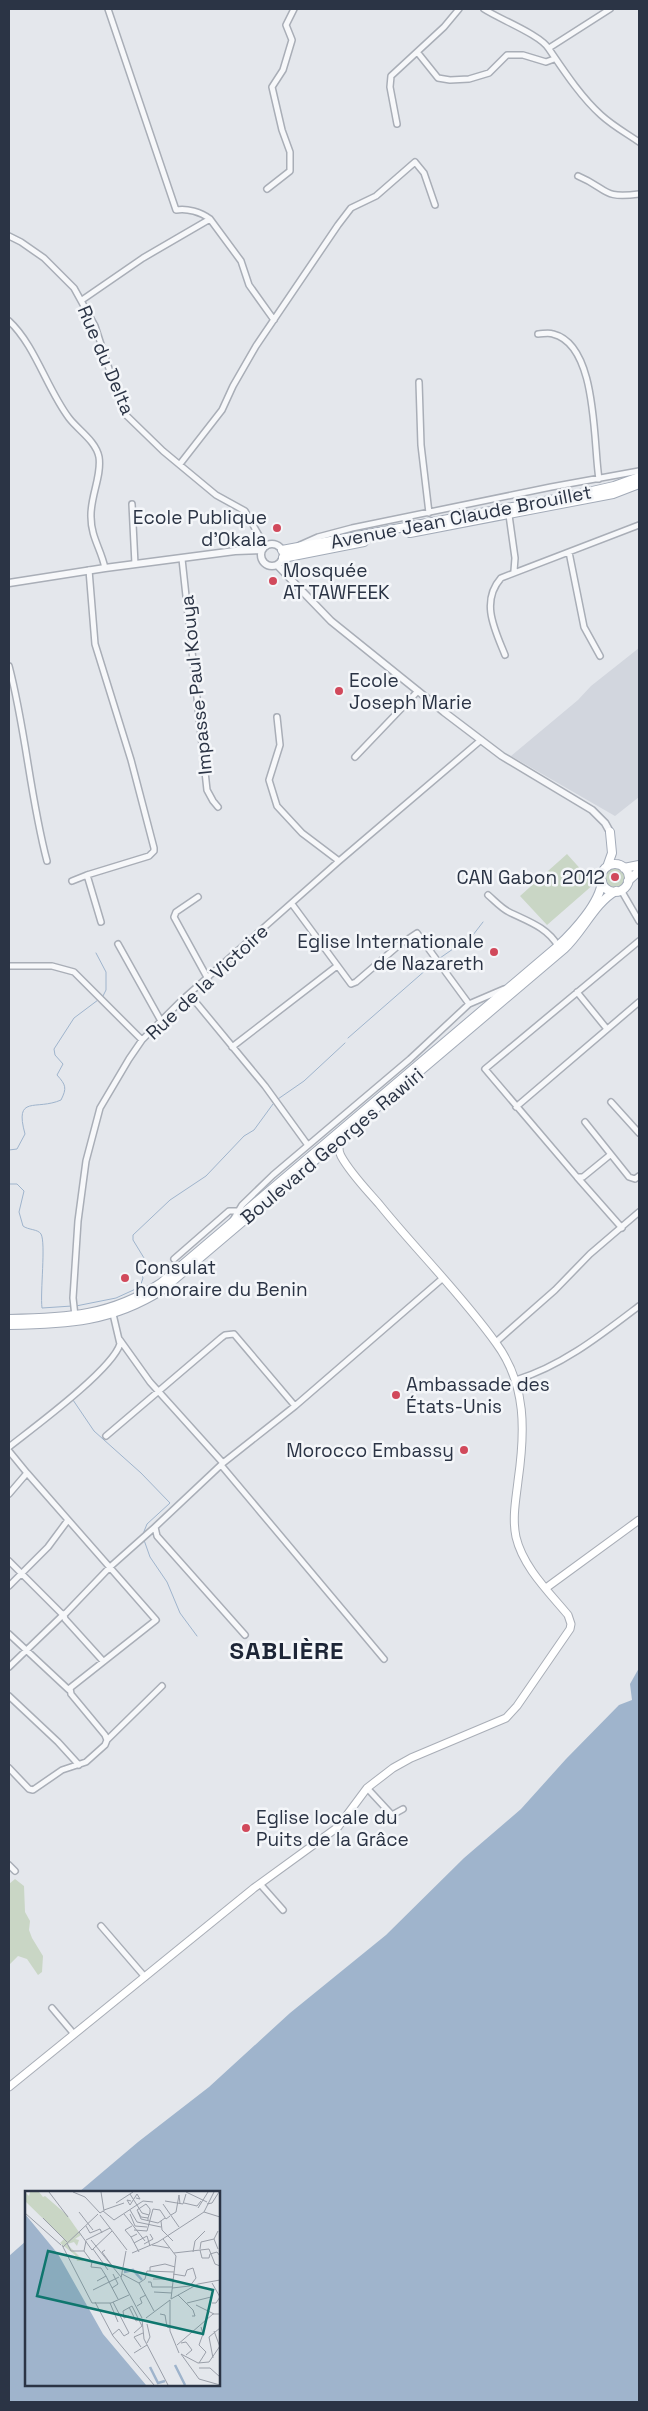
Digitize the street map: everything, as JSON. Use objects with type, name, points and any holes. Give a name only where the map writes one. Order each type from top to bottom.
[{"type":"main road","name":"Avenue Jean Claude Brouillet","points":[[282,554],[296,549],[566,497],[614,486],[639,477]]},
{"type":"main road","name":"Avenue Jean Claude Brouillet","points":[[282,554],[509,515],[613,494],[639,484]]},
{"type":"main road","points":[[610,832],[628,874],[628,882]]},
{"type":"main road","points":[[610,832],[612,853],[607,867],[602,873],[602,881],[607,889],[618,891],[639,871]]},
{"type":"main road","points":[[607,867],[614,864],[623,866],[639,865]]},
{"type":"main road","name":"Boulevard Georges Rawiri","points":[[9,1319],[74,1310],[108,1310],[143,1294],[170,1276],[558,946],[575,929],[592,905],[600,893],[602,881]]},
{"type":"main road","name":"Boulevard Georges Rawiri","points":[[9,1325],[70,1323],[113,1314],[144,1301],[171,1283],[564,950],[576,938],[602,902],[618,891]]},
{"type":"main road","points":[[9,2087],[260,1884],[338,1827],[367,1788],[407,1760],[500,1722],[511,1712],[558,1647],[571,1624],[568,1615],[526,1561],[515,1531],[514,1511],[524,1431],[516,1380],[509,1362],[496,1342],[390,1218],[341,1156],[338,1147],[340,1138]]},
{"type":"main road","points":[[324,1153],[333,1152],[341,1156]]},
{"type":"main road","points":[[546,1588],[639,1520]]},
{"type":"street","points":[[108,9],[176,210],[183,209],[204,215],[210,219],[241,261],[249,285],[274,320]]},
{"type":"street","points":[[267,189],[290,171],[290,152],[282,130],[272,87],[283,70],[292,40],[286,25],[294,9]]},
{"type":"street","points":[[397,124],[390,87],[391,76],[418,53],[459,9]]},
{"type":"street","points":[[484,9],[533,35],[549,48],[554,59],[600,115],[639,142]]},
{"type":"street","points":[[549,48],[610,9]]},
{"type":"street","points":[[418,53],[438,78],[450,80],[469,79],[489,73],[507,55],[524,55],[546,62],[554,59]]},
{"type":"street","points":[[180,464],[222,410],[238,378],[274,320],[326,241],[351,208],[376,196],[415,162],[424,173],[435,205]]},
{"type":"street","points":[[578,176],[611,195],[639,194]]},
{"type":"street","points":[[82,300],[143,258],[210,219]]},
{"type":"street","name":"Rue du Delta","points":[[9,236],[21,242],[55,267],[66,278],[82,300],[95,326],[115,387],[127,416],[163,451],[216,495],[245,511],[263,548]]},
{"type":"street","points":[[9,321],[23,340],[68,417],[96,450],[99,462],[91,508],[91,525],[92,536],[105,568]]},
{"type":"street","points":[[538,334],[558,335],[571,345],[580,357],[595,434],[598,479]]},
{"type":"street","points":[[419,382],[421,445],[429,513]]},
{"type":"street","points":[[296,549],[301,543],[326,534],[551,487],[639,471]]},
{"type":"street","points":[[132,504],[132,550],[135,564]]},
{"type":"street","points":[[509,515],[515,558],[514,571]]},
{"type":"street","points":[[505,655],[490,617],[490,604],[500,578],[514,571],[639,525]]},
{"type":"street","points":[[9,583],[89,570],[263,548],[276,544],[282,554],[277,565]]},
{"type":"street","points":[[263,548],[261,558],[266,564],[277,565],[331,622],[508,760],[592,810],[605,823],[610,832]]},
{"type":"street","points":[[569,552],[584,627],[600,656]]},
{"type":"street","name":"Impasse Paul Kouya","points":[[182,559],[207,790],[218,807]]},
{"type":"street","points":[[72,881],[149,856],[154,851],[131,760],[95,644],[89,570]]},
{"type":"street","points":[[9,666],[19,706],[40,836],[46,861]]},
{"type":"street","points":[[355,757],[418,691]]},
{"type":"street","points":[[276,717],[280,745],[269,780],[276,806],[302,833],[339,861]]},
{"type":"street","name":"Rue de la Victoire","points":[[74,1310],[79,1206],[93,1132],[103,1102],[142,1040],[189,994],[339,861],[481,740]]},
{"type":"street","points":[[87,875],[101,922]]},
{"type":"street","points":[[618,891],[639,920]]},
{"type":"street","points":[[488,895],[503,908],[528,919],[543,930],[558,946]]},
{"type":"street","points":[[198,897],[176,912],[174,917],[208,979]]},
{"type":"street","points":[[292,904],[348,981],[353,984],[417,933],[469,1004]]},
{"type":"street","points":[[622,1228],[485,1069],[639,940]]},
{"type":"street","points":[[118,944],[161,1021]]},
{"type":"street","points":[[9,966],[52,966],[74,972],[142,1040]]},
{"type":"street","points":[[232,1048],[337,966]]},
{"type":"street","points":[[232,1222],[238,1211],[306,1144],[410,1059],[469,1004],[512,986]]},
{"type":"street","points":[[577,992],[607,1029]]},
{"type":"street","points":[[189,994],[265,1086],[306,1144]]},
{"type":"street","points":[[516,1107],[639,1002]]},
{"type":"street","points":[[611,1102],[639,1133]]},
{"type":"street","points":[[585,1122],[610,1156],[629,1177],[635,1179],[639,1176]]},
{"type":"street","points":[[577,1176],[587,1174],[610,1156]]},
{"type":"street","points":[[174,1259],[229,1211],[238,1211]]},
{"type":"street","points":[[496,1342],[555,1290],[590,1254],[638,1216]]},
{"type":"street","points":[[9,1667],[110,1567],[222,1464],[295,1406],[443,1278]]},
{"type":"street","points":[[516,1380],[528,1376],[585,1346],[639,1306]]},
{"type":"street","points":[[9,1446],[92,1378],[119,1350],[120,1340],[113,1314]]},
{"type":"street","points":[[106,1436],[221,1338],[230,1334],[234,1334],[295,1406]]},
{"type":"street","points":[[120,1340],[159,1392],[222,1464],[384,1659]]},
{"type":"street","points":[[9,1451],[156,1620],[70,1690]]},
{"type":"street","points":[[9,1494],[27,1473]]},
{"type":"street","points":[[9,1586],[48,1547],[68,1520]]},
{"type":"street","points":[[155,1527],[157,1536],[245,1635]]},
{"type":"street","points":[[9,1561],[64,1614],[64,1619],[104,1661]]},
{"type":"street","points":[[9,1634],[70,1690],[107,1740]]},
{"type":"street","points":[[9,1768],[29,1789],[33,1790],[62,1770],[79,1766],[105,1745],[107,1740],[162,1686]]},
{"type":"street","points":[[9,1696],[58,1742],[79,1766]]},
{"type":"street","points":[[367,1788],[392,1815],[403,1809]]},
{"type":"street","points":[[9,1865],[15,1871]]},
{"type":"street","points":[[260,1884],[283,1910]]},
{"type":"street","points":[[101,1926],[145,1977]]},
{"type":"street","points":[[52,2008],[74,2034]]},
{"type":"shaded area","points":[[639,648],[639,797],[615,816],[511,756],[578,700],[591,686]]},
{"type":"green space","points":[[567,854],[594,884],[547,925],[520,896]]},
{"type":"green space","points":[[616,867],[624,870],[627,878],[624,886],[616,889],[608,886],[605,878],[608,870]]},
{"type":"green space","points":[[15,1879],[24,1886],[25,1912],[30,1921],[29,1930],[32,1938],[43,1956],[42,1972],[38,1975],[27,1959],[18,1956],[9,1965],[9,1884]]},
{"type":"water","points":[[639,1668],[639,2402],[9,2402],[9,2256],[25,2242],[25,2386],[220,2386],[220,2191],[80,2191],[138,2142],[209,2087],[290,2013],[386,1935],[464,1858],[521,1809],[566,1759],[619,1705],[632,1700],[630,1684]]},
{"type":"waterway","points":[[440,958],[473,935],[483,922]]},
{"type":"waterway","points":[[96,953],[106,972],[106,990],[103,996]]},
{"type":"waterway","points":[[348,1038],[435,962]]},
{"type":"waterway","points":[[9,1150],[17,1149],[25,1134],[22,1122],[22,1113],[25,1109],[30,1106],[61,1100],[65,1087],[57,1075],[63,1064],[55,1055],[54,1049],[74,1018],[98,1000]]},
{"type":"waterway","points":[[278,1099],[304,1081],[345,1043]]},
{"type":"waterway","points":[[76,1306],[116,1298],[140,1287],[143,1278],[139,1267],[144,1258],[133,1240],[133,1235],[170,1200],[206,1176],[244,1136],[254,1130],[273,1104]]},
{"type":"waterway","points":[[9,1184],[17,1184],[24,1191],[19,1212],[23,1226],[41,1234],[43,1257],[42,1308],[72,1306]]},
{"type":"waterway","points":[[73,1400],[94,1431],[141,1473],[170,1503],[147,1524],[143,1534]]},
{"type":"waterway","points":[[144,1540],[150,1557],[167,1582],[180,1613],[197,1636]]},
{"type":"place","name":"Ecole Publique d'Okala","points":[[277,528]]},
{"type":"place","name":"Mosquée AT TAWFEEK","points":[[273,581]]},
{"type":"place","name":"Ecole Joseph Marie","points":[[339,691]]},
{"type":"place","name":"CAN Gabon 2012","points":[[615,877]]},
{"type":"place","name":"Eglise Internationale de Nazareth","points":[[494,952]]},
{"type":"place","name":"Consulat honoraire du Benin","points":[[125,1278]]},
{"type":"place","name":"Ambassade des États-Unis","points":[[396,1395]]},
{"type":"place","name":"Morocco Embassy","points":[[464,1450]]},
{"type":"place","name":"Eglise locale du Puits de la Grâce","points":[[246,1828]]},
{"type":"district","name":"SABLIÈRE","points":[[287,1650]]}]
